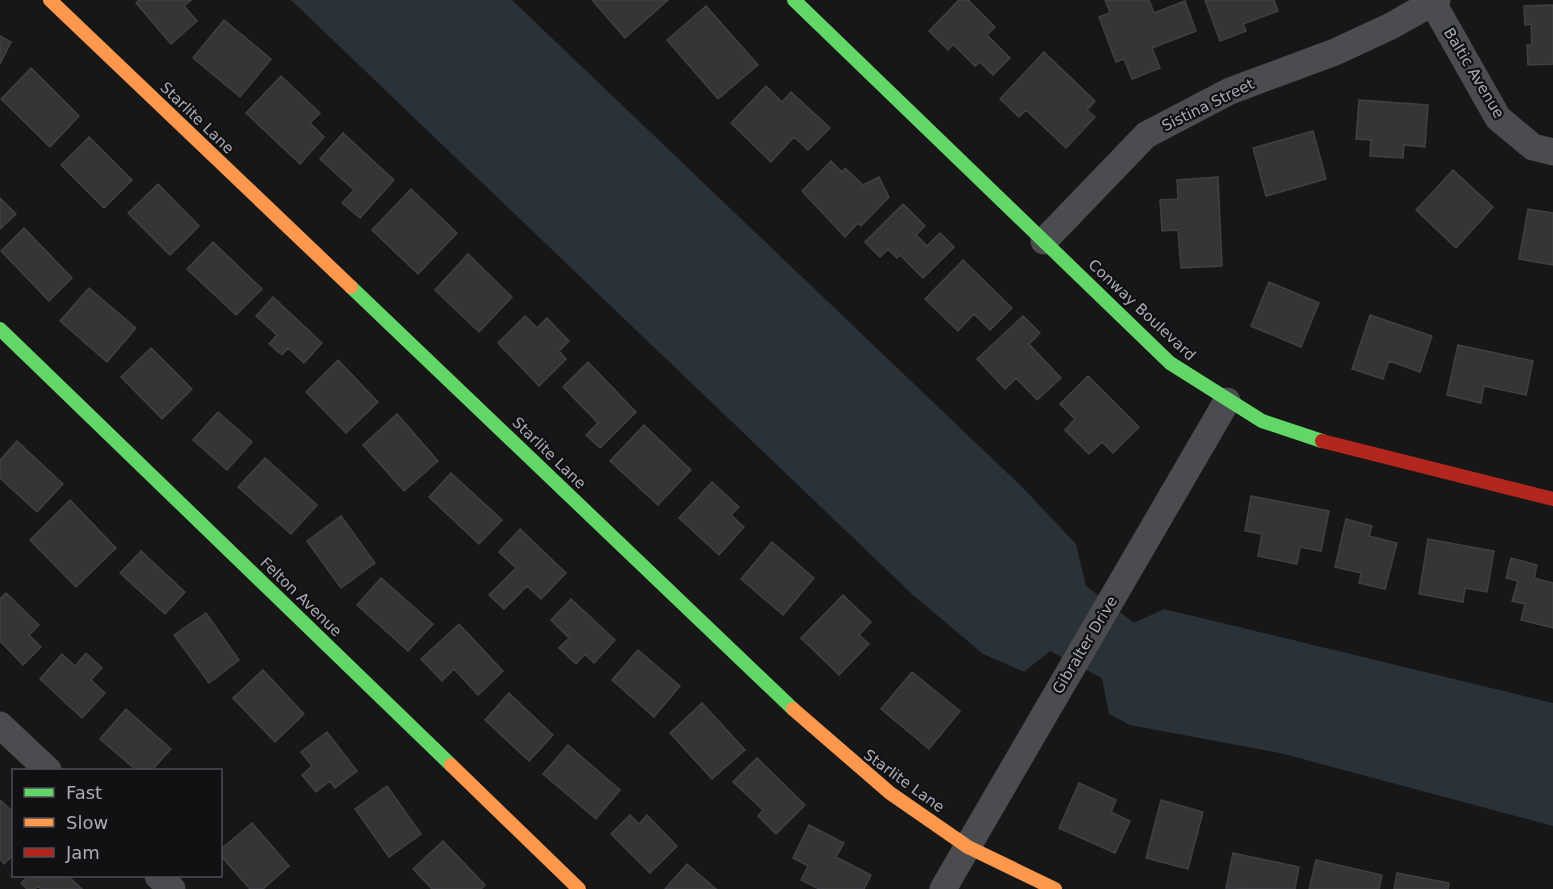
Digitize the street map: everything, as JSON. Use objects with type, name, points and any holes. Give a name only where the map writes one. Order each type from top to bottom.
[{"type":"street","name":"Starlite Lane","points":[[50,0],[820,736],[890,793],[968,847],[1055,889]]},
{"type":"street","name":"Conway Boulevard","points":[[794,0],[1170,363],[1227,401],[1262,421],[1313,439],[1553,499]]},
{"type":"street","name":"Sistina Street","points":[[1044,242],[1146,135],[1230,91],[1335,52],[1391,26],[1435,1]]},
{"type":"street","name":"Baltic Avenue","points":[[1435,1],[1498,118],[1533,147],[1553,152]]},
{"type":"street","name":"Felton Avenue","points":[[0,329],[579,889]]},
{"type":"street","name":"Gibralter Drive","points":[[943,889],[1227,401]]},
{"type":"street","points":[[0,725],[46,769]]},
{"type":"street","points":[[159,877],[172,889]]},
{"type":"shaded area","points":[[291,0],[512,0],[1023,488],[1076,544],[1086,586],[1134,623],[1164,609],[1553,703],[1553,826],[1280,753],[1130,725],[1109,714],[1102,678],[1050,651],[1024,672],[983,654],[913,595]]},
{"type":"building","points":[[139,0],[191,0],[184,6],[197,21],[171,44],[136,3]]},
{"type":"building","points":[[592,0],[668,0],[625,38]]},
{"type":"building","points":[[959,0],[968,0],[995,27],[987,35],[1010,58],[993,75],[980,62],[975,66],[953,44],[948,50],[929,31]]},
{"type":"building","points":[[1105,0],[1149,0],[1154,13],[1185,1],[1196,31],[1152,48],[1160,68],[1132,79],[1124,59],[1116,62],[1099,17],[1110,13]]},
{"type":"building","points":[[1205,0],[1274,0],[1278,11],[1243,24],[1246,31],[1220,41]]},
{"type":"building","points":[[1553,5],[1553,64],[1528,65],[1527,45],[1532,45],[1531,24],[1525,25],[1524,6]]},
{"type":"building","points":[[706,6],[758,65],[718,99],[667,40]]},
{"type":"building","points":[[224,20],[271,59],[240,97],[193,58]]},
{"type":"building","points":[[0,36],[11,42],[0,64]]},
{"type":"building","points":[[1044,52],[1095,101],[1087,110],[1095,117],[1066,148],[1026,110],[1019,117],[1000,99]]},
{"type":"building","points":[[31,68],[79,116],[50,147],[1,99]]},
{"type":"building","points":[[281,76],[320,113],[310,123],[324,137],[300,164],[246,113]]},
{"type":"building","points":[[766,86],[782,102],[791,92],[830,128],[808,150],[794,137],[771,162],[731,123]]},
{"type":"building","points":[[1359,100],[1428,105],[1425,147],[1404,145],[1403,158],[1370,156],[1371,140],[1356,139]]},
{"type":"building","points":[[1313,131],[1326,179],[1266,196],[1253,148]]},
{"type":"building","points":[[343,133],[394,180],[360,218],[342,203],[354,190],[320,159]]},
{"type":"building","points":[[89,137],[132,180],[104,208],[61,165]]},
{"type":"building","points":[[831,161],[842,172],[845,168],[863,185],[879,177],[889,197],[861,226],[858,223],[845,237],[802,191]]},
{"type":"building","points":[[1453,170],[1493,207],[1456,248],[1416,210]]},
{"type":"building","points":[[1218,177],[1222,266],[1181,268],[1178,230],[1162,231],[1160,200],[1178,199],[1177,180]]},
{"type":"building","points":[[158,184],[199,226],[170,255],[128,213]]},
{"type":"building","points":[[411,189],[457,233],[418,274],[372,230]]},
{"type":"building","points":[[0,198],[16,214],[0,229]]},
{"type":"building","points":[[903,204],[925,226],[916,235],[927,246],[940,233],[954,247],[923,278],[900,255],[897,258],[888,249],[880,257],[865,242]]},
{"type":"building","points":[[1528,209],[1553,213],[1553,265],[1519,259]]},
{"type":"building","points":[[24,228],[72,278],[49,301],[1,251]]},
{"type":"building","points":[[213,242],[262,289],[236,315],[187,269]]},
{"type":"building","points":[[468,254],[512,297],[479,332],[435,290]]},
{"type":"building","points":[[963,260],[1012,308],[990,330],[974,314],[958,331],[925,299]]},
{"type":"building","points":[[1269,282],[1319,303],[1301,347],[1251,326]]},
{"type":"building","points":[[89,288],[136,328],[107,362],[60,321]]},
{"type":"building","points":[[273,297],[322,343],[304,363],[288,348],[282,355],[269,344],[277,335],[256,316]]},
{"type":"building","points":[[1370,315],[1432,336],[1420,372],[1389,361],[1383,379],[1352,369]]},
{"type":"building","points":[[525,316],[537,328],[547,318],[569,341],[559,351],[566,359],[539,386],[498,343]]},
{"type":"building","points":[[1023,316],[1040,333],[1029,344],[1061,378],[1037,400],[1016,378],[1005,389],[977,359]]},
{"type":"building","points":[[1458,345],[1533,361],[1526,395],[1484,386],[1481,403],[1447,395]]},
{"type":"building","points":[[151,348],[192,389],[162,419],[121,377]]},
{"type":"building","points":[[338,360],[378,402],[346,433],[306,392]]},
{"type":"building","points":[[588,362],[636,412],[600,448],[586,435],[598,423],[563,387]]},
{"type":"building","points":[[1088,376],[1139,427],[1113,453],[1102,442],[1089,454],[1065,430],[1075,419],[1060,404]]},
{"type":"building","points":[[218,412],[252,442],[227,470],[193,440]]},
{"type":"building","points":[[397,414],[438,461],[404,491],[363,445]]},
{"type":"building","points":[[644,425],[691,470],[658,505],[610,461]]},
{"type":"building","points":[[17,441],[63,484],[37,512],[0,478],[0,460]]},
{"type":"building","points":[[265,458],[317,505],[291,534],[238,487]]},
{"type":"building","points":[[451,473],[502,520],[479,544],[429,497]]},
{"type":"building","points":[[712,482],[739,507],[731,515],[744,527],[719,555],[679,518]]},
{"type":"building","points":[[1251,496],[1329,511],[1321,551],[1300,547],[1297,564],[1258,556],[1262,534],[1245,531]]},
{"type":"building","points":[[70,500],[116,548],[76,587],[30,540]]},
{"type":"building","points":[[341,516],[375,563],[341,588],[307,541]]},
{"type":"building","points":[[1346,519],[1372,526],[1369,536],[1397,543],[1385,589],[1359,583],[1361,573],[1335,567]]},
{"type":"building","points":[[520,529],[566,573],[541,599],[527,586],[504,609],[489,595],[516,568],[499,552]]},
{"type":"building","points":[[1428,539],[1494,551],[1487,592],[1465,588],[1463,602],[1419,594]]},
{"type":"building","points":[[772,542],[814,578],[783,615],[741,579]]},
{"type":"building","points":[[141,551],[185,592],[165,614],[120,573]]},
{"type":"building","points":[[1511,558],[1537,565],[1534,578],[1553,583],[1553,628],[1521,620],[1525,604],[1512,601],[1518,581],[1506,578]]},
{"type":"building","points":[[381,578],[433,624],[408,651],[357,605]]},
{"type":"building","points":[[6,593],[39,625],[29,635],[41,647],[23,665],[0,641],[0,599]]},
{"type":"building","points":[[843,595],[871,622],[859,635],[869,644],[839,675],[801,638]]},
{"type":"building","points":[[571,599],[615,640],[594,663],[585,654],[576,664],[559,648],[569,638],[551,620]]},
{"type":"building","points":[[206,613],[239,660],[209,683],[174,635]]},
{"type":"building","points":[[459,624],[503,671],[478,695],[454,669],[442,681],[421,659]]},
{"type":"building","points":[[638,650],[680,686],[654,717],[612,680]]},
{"type":"building","points":[[86,653],[102,668],[91,680],[105,693],[82,718],[40,679],[62,654],[75,666]]},
{"type":"building","points":[[263,670],[304,714],[275,742],[233,698]]},
{"type":"building","points":[[912,672],[960,711],[929,749],[881,709]]},
{"type":"building","points":[[509,693],[553,735],[529,761],[485,720]]},
{"type":"building","points":[[702,703],[745,750],[712,779],[670,733]]},
{"type":"building","points":[[126,709],[171,749],[153,769],[135,769],[100,739]]},
{"type":"building","points":[[327,732],[357,771],[335,788],[330,781],[316,792],[302,775],[312,766],[301,752]]},
{"type":"building","points":[[568,745],[620,790],[596,819],[543,774]]},
{"type":"building","points":[[757,758],[805,805],[776,834],[758,816],[763,810],[733,782]]},
{"type":"building","points":[[1079,783],[1116,800],[1111,812],[1130,821],[1115,853],[1059,828]]},
{"type":"building","points":[[387,786],[421,834],[389,857],[355,809]]},
{"type":"building","points":[[0,800],[12,811],[12,856],[4,864],[0,859]]},
{"type":"building","points":[[1161,800],[1203,812],[1188,869],[1146,858]]},
{"type":"building","points":[[630,815],[639,824],[647,815],[677,846],[650,873],[611,834]]},
{"type":"building","points":[[252,823],[289,866],[263,889],[250,889],[222,857],[222,848]]},
{"type":"building","points":[[809,825],[844,843],[836,857],[871,875],[864,889],[819,889],[801,880],[808,866],[793,858]]},
{"type":"building","points":[[443,841],[485,885],[481,889],[432,889],[413,869]]},
{"type":"building","points":[[1233,853],[1299,867],[1295,889],[1226,888]]},
{"type":"building","points":[[1316,860],[1382,875],[1379,889],[1309,889]]},
{"type":"building","points":[[687,864],[716,889],[665,889]]},
{"type":"building","points":[[1397,873],[1449,883],[1448,889],[1394,889]]},
{"type":"building","points":[[27,877],[69,877],[82,889],[41,889],[38,886],[35,889],[27,889],[21,883]]},
{"type":"traffic: fast","points":[[794,0],[1170,363],[1262,421],[1322,441]]},
{"type":"traffic: fast","points":[[351,287],[793,709]]},
{"type":"traffic: fast","points":[[0,329],[451,765]]},
{"type":"traffic: slow","points":[[50,0],[351,287]]},
{"type":"traffic: slow","points":[[793,709],[890,793],[968,847],[1055,889]]},
{"type":"traffic: slow","points":[[451,765],[579,889]]},
{"type":"traffic: jam","points":[[1322,441],[1553,499]]}]
